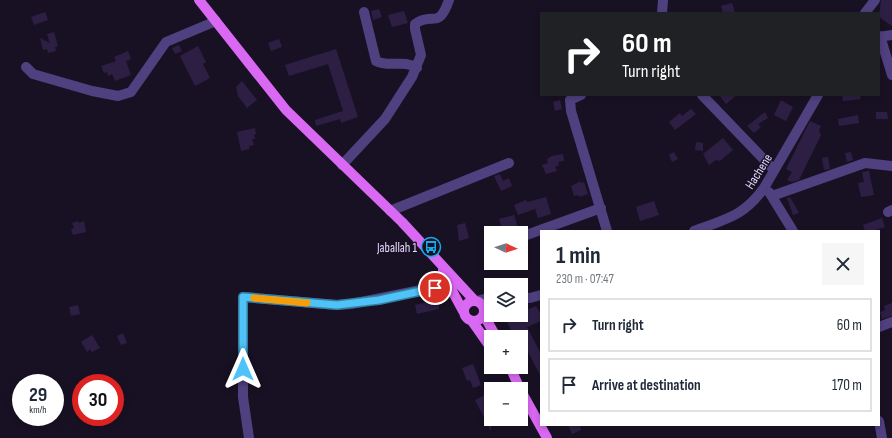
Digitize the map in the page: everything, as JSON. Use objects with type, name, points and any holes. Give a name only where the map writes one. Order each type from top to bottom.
[{"type":"main road","points":[[199,0],[281,104],[390,211],[443,268],[454,284],[466,318],[472,321],[484,338]]},
{"type":"main road","points":[[454,284],[484,308]]},
{"type":"main road","points":[[463,311],[465,305],[476,301]]},
{"type":"main road","points":[[472,321],[476,321],[484,315]]},
{"type":"main road","points":[[528,404],[540,426]]},
{"type":"main road","points":[[540,426],[547,438]]},
{"type":"street","points":[[342,165],[385,119],[417,68],[421,55],[415,24],[443,15],[449,0]]},
{"type":"street","points":[[662,12],[663,0]]},
{"type":"street","points":[[866,12],[875,0]]},
{"type":"street","points":[[364,12],[376,61],[383,64],[408,64],[417,68]]},
{"type":"street","points":[[26,67],[33,74],[92,91],[122,96],[131,92],[166,42],[216,21]]},
{"type":"street","points":[[892,35],[880,37],[892,75]]},
{"type":"street","points":[[574,96],[570,100],[571,110],[607,230]]},
{"type":"street","points":[[703,96],[774,170]]},
{"type":"street","name":"Hachene","points":[[697,230],[735,216],[747,209],[764,188],[817,96]]},
{"type":"street","points":[[390,211],[509,163]]},
{"type":"street","points":[[772,196],[865,163],[892,166]]},
{"type":"street","points":[[764,188],[772,196],[792,230]]},
{"type":"street","points":[[540,230],[601,208]]},
{"type":"street","points":[[528,234],[540,230]]},
{"type":"street","points":[[249,438],[243,397],[243,297],[337,305],[351,304],[454,284]]},
{"type":"street","points":[[528,298],[540,295]]},
{"type":"street","points":[[476,301],[484,299]]},
{"type":"street","points":[[880,327],[892,322]]},
{"type":"street","points":[[880,426],[882,438]]},
{"type":"building","points":[[881,0],[892,0],[892,26],[880,18]]},
{"type":"building","points":[[732,3],[735,12],[723,12],[721,6]]},
{"type":"building","points":[[379,9],[382,17],[373,20],[371,11]]},
{"type":"building","points":[[404,11],[408,23],[392,27],[388,15]]},
{"type":"building","points":[[45,12],[48,20],[34,25],[31,17]]},
{"type":"building","points":[[54,32],[58,46],[55,47],[56,51],[48,53],[47,49],[43,50],[40,38],[50,43],[47,34]]},
{"type":"building","points":[[279,39],[282,47],[271,51],[268,43]]},
{"type":"building","points":[[179,45],[182,51],[175,54],[172,48]]},
{"type":"building","points":[[198,46],[206,62],[203,64],[210,78],[195,86],[180,56]]},
{"type":"building","points":[[336,49],[358,117],[341,123],[340,119],[316,126],[315,120],[343,111],[328,64],[289,76],[285,65]]},
{"type":"building","points":[[128,51],[131,59],[126,61],[131,75],[115,81],[112,74],[108,76],[107,72],[104,73],[101,66],[116,61],[114,57]]},
{"type":"building","points":[[242,81],[257,100],[247,108],[238,96],[236,87]]},
{"type":"building","points":[[720,96],[736,96],[726,104]]},
{"type":"building","points":[[842,96],[860,96],[861,99],[843,101]]},
{"type":"building","points":[[560,100],[562,109],[555,111],[553,102]]},
{"type":"building","points":[[781,100],[793,107],[786,121],[774,115]]},
{"type":"building","points":[[691,109],[696,114],[675,130],[669,122],[680,113],[682,116]]},
{"type":"building","points":[[765,112],[768,118],[758,124],[761,127],[754,133],[747,126]]},
{"type":"building","points":[[876,112],[887,112],[888,119],[876,119]]},
{"type":"building","points":[[858,115],[859,123],[839,126],[838,119]]},
{"type":"building","points":[[810,121],[821,126],[819,131],[821,135],[799,180],[792,182],[787,180],[792,172],[786,169]]},
{"type":"building","points":[[255,128],[255,139],[252,139],[254,145],[249,146],[250,149],[241,151],[237,132]]},
{"type":"building","points":[[723,138],[733,150],[720,161],[716,160],[709,165],[703,154]]},
{"type":"building","points":[[696,142],[703,143],[703,151],[695,150]]},
{"type":"building","points":[[674,152],[678,159],[672,162],[669,155]]},
{"type":"building","points":[[851,152],[853,160],[847,162],[845,153]]},
{"type":"building","points":[[563,154],[564,161],[558,162],[559,165],[555,167],[557,171],[546,174],[542,165],[548,163],[547,159],[552,156]]},
{"type":"building","points":[[828,157],[830,169],[824,170],[822,158]]},
{"type":"building","points":[[869,171],[874,195],[861,197],[858,183],[864,182],[862,172]]},
{"type":"building","points":[[500,174],[503,181],[509,178],[512,186],[501,191],[494,176]]},
{"type":"building","points":[[581,181],[581,183],[584,182],[588,194],[579,197],[579,195],[574,196],[571,186]]},
{"type":"building","points":[[546,197],[551,214],[538,218],[535,209],[518,215],[514,205],[526,200],[527,202]]},
{"type":"building","points":[[790,197],[799,213],[793,215],[787,198]]},
{"type":"building","points":[[654,201],[659,215],[640,221],[636,207]]},
{"type":"building","points":[[514,215],[517,226],[501,226],[499,219]]},
{"type":"building","points":[[882,218],[885,227],[875,230],[865,230],[863,225]]},
{"type":"building","points":[[78,221],[79,223],[84,221],[86,232],[73,235],[71,229],[74,228],[72,223]]},
{"type":"building","points":[[465,223],[469,238],[459,241],[457,225]]},
{"type":"building","points":[[438,300],[439,309],[417,314],[415,305]]},
{"type":"building","points":[[892,303],[892,316],[882,319],[880,312],[885,310],[884,306]]},
{"type":"building","points":[[78,305],[80,314],[71,316],[69,307]]},
{"type":"building","points":[[536,306],[540,312],[540,321],[527,327],[540,352],[540,375],[528,352],[528,330],[511,330],[507,322],[528,322],[528,309]]},
{"type":"building","points":[[123,333],[127,343],[121,345],[117,336]]},
{"type":"building","points":[[92,335],[100,348],[92,352],[90,349],[87,352],[81,342]]},
{"type":"building","points":[[473,364],[481,385],[473,388],[470,380],[467,381],[462,368]]},
{"type":"building","points":[[484,396],[484,417],[475,400]]},
{"type":"building","points":[[568,426],[580,426],[581,430],[572,434]]},
{"type":"slow traffic","points":[[254,298],[307,303]]},
{"type":"place","name":"Jaballah 1","points":[[431,247]]},
{"type":"route","points":[[243,369],[243,297],[337,305],[379,300],[435,288]]}]
